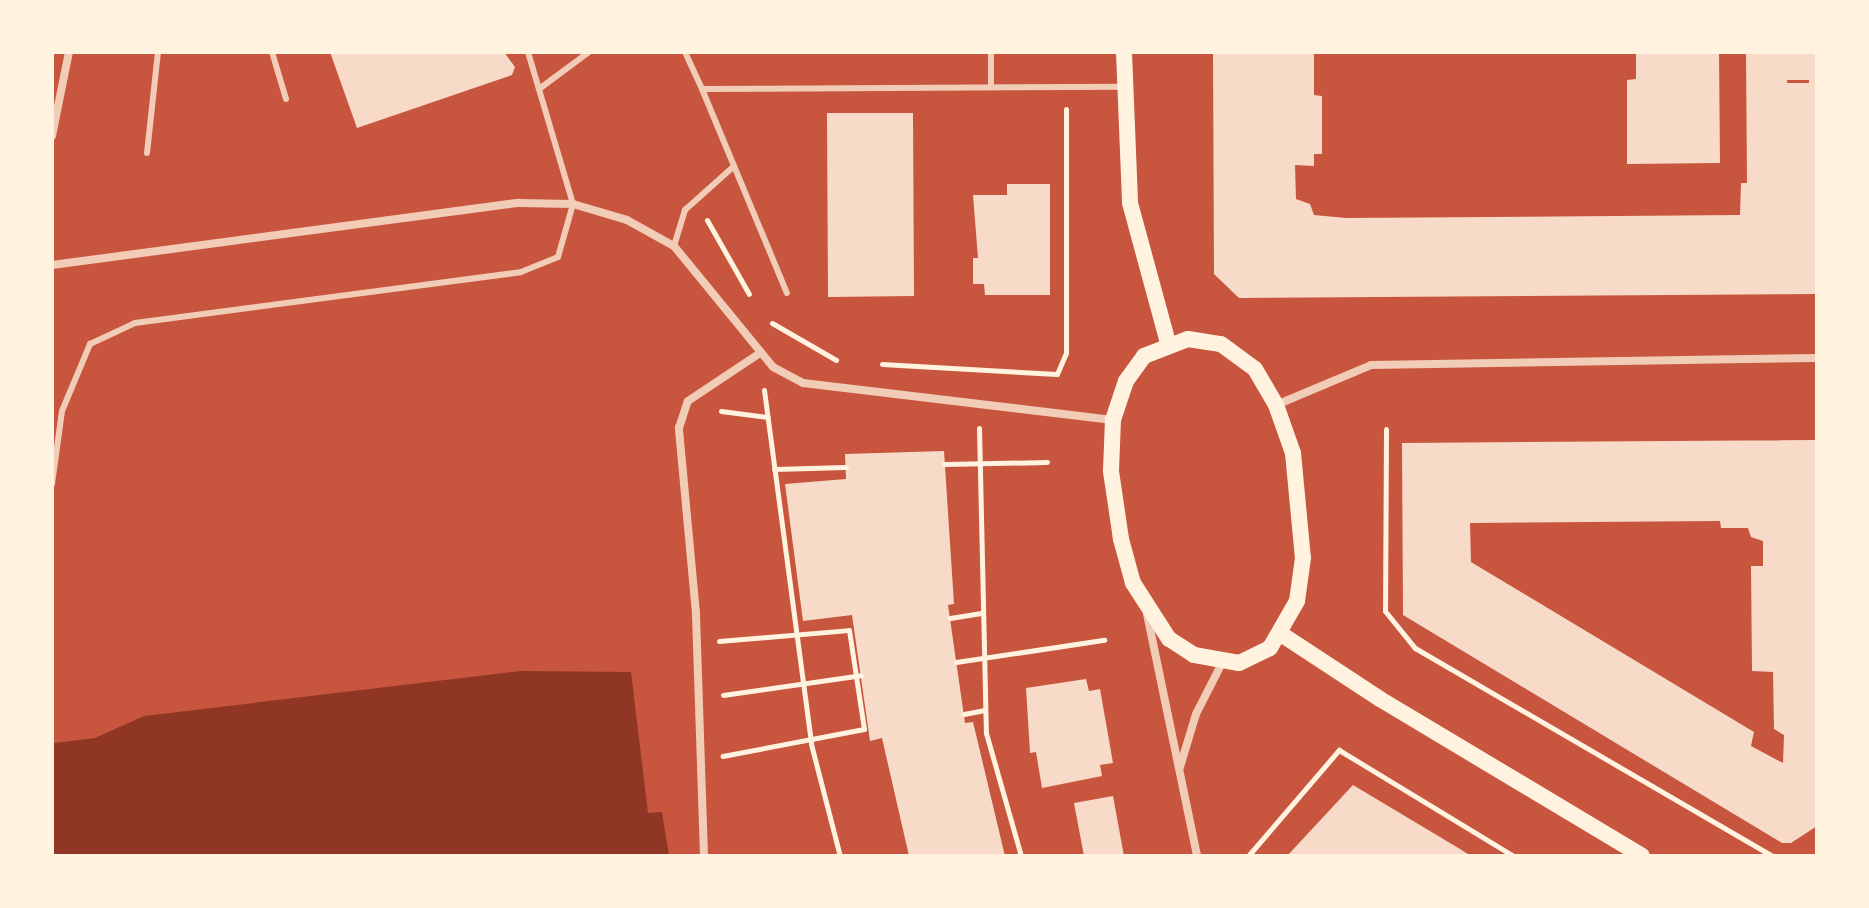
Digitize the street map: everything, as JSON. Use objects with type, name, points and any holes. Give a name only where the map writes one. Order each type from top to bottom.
[{"type":"main road","points":[[1124,52],[1130,203],[1168,343]]},
{"type":"main road","points":[[1208,341],[1233,349],[1255,369],[1276,405],[1293,453],[1303,558],[1297,601],[1281,634],[1255,658],[1222,663],[1194,655],[1169,639],[1146,608],[1121,539],[1111,471],[1113,420],[1126,381],[1144,356],[1168,343],[1208,341]]},
{"type":"main road","points":[[1281,634],[1380,699],[1642,856]]},
{"type":"street","points":[[52,136],[69,52]]},
{"type":"street","points":[[52,265],[519,203],[573,204],[627,220],[674,246],[760,353],[803,383],[1113,420]]},
{"type":"street","points":[[704,856],[696,613],[679,428],[688,401],[760,353]]},
{"type":"street","points":[[1276,405],[1371,365],[1817,358]]},
{"type":"street","points":[[1146,608],[1197,856]]},
{"type":"street","points":[[1180,767],[1196,714],[1222,663]]},
{"type":"lane","points":[[147,153],[158,52]]},
{"type":"lane","points":[[272,52],[286,99]]},
{"type":"lane","points":[[52,484],[62,411],[90,344],[135,323],[521,272],[558,257],[573,204],[528,52]]},
{"type":"lane","points":[[539,89],[589,52]]},
{"type":"lane","points":[[685,52],[787,293]]},
{"type":"lane","points":[[991,52],[991,86]]},
{"type":"lane","points":[[702,89],[1124,87]]},
{"type":"lane","points":[[674,246],[685,210],[734,166]]},
{"type":"path","points":[[871,363],[1057,374],[1066,353],[1066,86]]},
{"type":"path","points":[[685,210],[713,223],[751,299]]},
{"type":"path","points":[[768,320],[788,336],[841,362]]},
{"type":"path","points":[[760,353],[810,738],[840,856]]},
{"type":"path","points":[[979,403],[986,733],[1021,856]]},
{"type":"path","points":[[1386,429],[1385,611],[1415,648],[1772,856]]},
{"type":"path","points":[[944,464],[1047,462]]},
{"type":"path","points":[[774,469],[846,467]]},
{"type":"path","points":[[950,618],[983,613]]},
{"type":"path","points":[[711,641],[851,629],[866,729],[715,757]]},
{"type":"path","points":[[956,662],[1104,640]]},
{"type":"path","points":[[713,697],[858,676]]},
{"type":"path","points":[[964,714],[985,710]]},
{"type":"path","points":[[1248,856],[1339,750],[1513,856]]},
{"type":"shaded area","points":[[521,671],[631,672],[648,813],[662,812],[669,856],[52,856],[54,743],[95,738],[144,716]]},
{"type":"building","points":[[330,52],[504,52],[515,67],[512,75],[357,128]]},
{"type":"building","points":[[1213,52],[1314,52],[1314,95],[1322,96],[1322,154],[1314,154],[1314,166],[1295,165],[1296,199],[1310,204],[1314,215],[1346,218],[1740,215],[1741,183],[1747,183],[1746,52],[1817,52],[1817,294],[1239,298],[1214,274]],"holes":[[[1787,80],[1809,80],[1809,83],[1787,83]]]},
{"type":"building","points":[[1636,52],[1719,52],[1720,163],[1627,164],[1627,80],[1636,79]]},
{"type":"building","points":[[827,113],[913,113],[914,296],[828,297]]},
{"type":"building","points":[[1007,184],[1050,184],[1050,295],[985,295],[984,284],[973,284],[973,258],[978,258],[973,195],[1007,195]]},
{"type":"building","points":[[1817,440],[1817,826],[1791,843],[1782,843],[1403,615],[1402,443]],"holes":[[[1720,521],[1721,528],[1748,528],[1751,537],[1763,541],[1763,566],[1751,566],[1752,671],[1773,672],[1774,729],[1784,735],[1783,763],[1751,746],[1754,732],[1471,562],[1470,523]]]},
{"type":"building","points":[[944,451],[954,604],[948,605],[965,723],[973,722],[1005,856],[909,856],[882,738],[870,741],[852,615],[803,621],[785,484],[846,479],[845,454]]},
{"type":"building","points":[[1086,679],[1089,691],[1100,689],[1113,763],[1100,765],[1102,776],[1042,788],[1036,752],[1030,753],[1026,688]]},
{"type":"building","points":[[1353,785],[1460,849],[1471,856],[1287,856]]},
{"type":"building","points":[[1113,796],[1124,856],[1084,856],[1074,803]]}]
